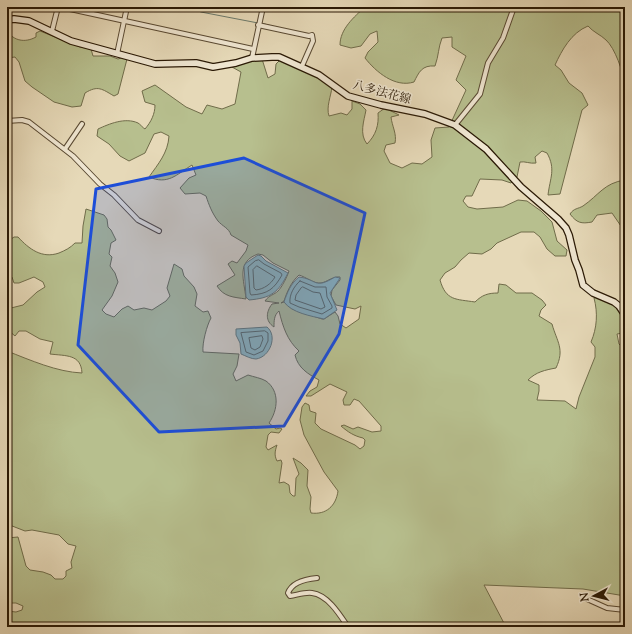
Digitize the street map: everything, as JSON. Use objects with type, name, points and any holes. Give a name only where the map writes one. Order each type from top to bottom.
[{"type":"main road","name":"八多法花線","points":[[7,20],[14,19],[29,21],[72,41],[155,64],[196,63],[213,67],[236,63],[252,58],[272,56],[302,66],[318,75],[348,96],[381,105],[425,114],[456,125],[486,150],[521,187],[558,219],[566,228],[569,235],[583,285],[593,293],[614,302],[619,306],[625,315]]},
{"type":"street","points":[[52,31],[58,7]]},
{"type":"street","points":[[61,7],[253,49]]},
{"type":"street","points":[[117,54],[127,7]]},
{"type":"street","points":[[252,58],[262,7]]},
{"type":"street","points":[[456,125],[480,94],[488,63],[503,38],[514,7]]},
{"type":"street","points":[[259,23],[309,36],[312,35],[312,40],[302,66]]},
{"type":"street","points":[[7,121],[22,120],[30,122],[73,156],[138,220],[159,231]]},
{"type":"street","points":[[65,149],[82,124]]},
{"type":"street","points":[[317,578],[305,579],[295,584],[288,591],[288,594],[290,596],[312,593],[319,595],[333,606],[348,627]]},
{"type":"street","points":[[587,599],[607,608],[625,610]]},
{"type":"highlighted area","points":[[244,158],[365,213],[339,334],[284,426],[159,432],[78,345],[96,189]]},
{"type":"green space","points":[[365,7],[625,7],[625,84],[615,54],[609,44],[588,26],[572,37],[555,65],[561,70],[569,83],[582,93],[588,105],[582,110],[560,194],[548,195],[552,169],[547,153],[542,151],[535,157],[536,163],[520,162],[517,177],[511,183],[502,180],[480,179],[472,196],[466,196],[463,201],[468,207],[477,209],[503,207],[518,200],[527,201],[541,211],[552,222],[557,241],[567,250],[566,256],[555,256],[547,249],[540,237],[534,232],[521,232],[497,243],[491,249],[482,254],[469,253],[455,267],[445,273],[440,280],[445,292],[457,299],[475,302],[485,295],[498,293],[499,284],[506,285],[516,293],[532,293],[542,300],[546,305],[541,310],[539,316],[552,324],[560,350],[560,356],[556,368],[534,375],[528,380],[539,385],[537,400],[565,401],[576,409],[579,397],[595,357],[595,347],[591,342],[595,331],[596,320],[594,298],[604,295],[625,307],[625,328],[623,333],[617,334],[619,344],[625,350],[625,596],[583,589],[484,585],[506,627],[7,627],[7,611],[16,612],[22,610],[23,606],[16,603],[7,603],[7,538],[18,537],[26,566],[30,570],[43,572],[51,575],[55,579],[63,579],[66,576],[66,571],[72,568],[71,562],[76,546],[68,544],[59,535],[32,530],[25,531],[7,524],[7,351],[53,368],[82,373],[79,362],[76,359],[67,356],[50,354],[53,342],[40,339],[26,331],[19,331],[15,336],[8,330],[7,323],[10,319],[7,316],[7,309],[23,305],[45,287],[43,282],[34,277],[19,283],[14,283],[12,277],[7,273],[7,242],[14,237],[18,237],[36,252],[53,255],[66,250],[75,243],[82,243],[86,209],[104,215],[107,219],[108,227],[116,240],[111,243],[109,254],[112,257],[110,266],[115,273],[118,282],[112,296],[102,310],[106,314],[114,317],[122,309],[128,306],[134,310],[144,308],[152,310],[166,301],[170,296],[167,288],[174,264],[182,269],[184,276],[194,287],[197,294],[195,306],[203,312],[208,311],[211,318],[205,334],[203,352],[239,354],[237,366],[233,374],[236,381],[248,375],[266,381],[274,390],[276,407],[269,423],[276,429],[282,429],[279,433],[271,432],[268,435],[266,447],[268,450],[277,445],[275,457],[277,461],[281,460],[282,463],[279,483],[284,482],[289,485],[290,493],[293,496],[295,496],[296,478],[299,474],[293,458],[308,470],[307,486],[311,497],[311,513],[321,513],[326,511],[333,505],[338,491],[324,472],[304,435],[300,420],[302,407],[305,403],[309,405],[310,411],[316,413],[315,423],[321,429],[355,445],[360,449],[364,446],[365,440],[351,434],[341,426],[344,425],[353,429],[358,427],[372,432],[381,431],[381,426],[359,401],[354,399],[350,405],[344,405],[343,400],[347,392],[330,384],[311,396],[306,396],[310,391],[317,387],[319,380],[307,373],[298,364],[295,355],[299,351],[291,342],[286,333],[279,311],[275,316],[274,327],[269,322],[267,316],[272,304],[279,303],[265,301],[268,297],[280,289],[289,271],[273,263],[263,255],[258,254],[251,257],[244,266],[243,278],[246,299],[233,297],[226,294],[217,286],[235,275],[228,264],[232,261],[237,263],[246,251],[248,245],[231,235],[218,221],[206,196],[200,193],[185,194],[180,188],[189,178],[196,175],[192,165],[172,178],[161,180],[149,177],[165,153],[169,136],[161,132],[154,134],[145,153],[129,161],[120,156],[109,144],[97,136],[98,129],[112,123],[123,121],[133,121],[145,129],[152,118],[155,105],[145,102],[142,91],[155,85],[186,107],[202,114],[207,105],[222,109],[235,104],[241,72],[232,67],[243,62],[262,59],[268,78],[275,74],[276,64],[280,60],[318,77],[332,87],[328,105],[329,116],[341,113],[347,115],[352,109],[352,101],[360,104],[366,110],[363,123],[363,136],[367,144],[373,137],[376,130],[378,113],[385,108],[399,115],[391,117],[395,133],[395,143],[386,145],[384,151],[390,163],[402,168],[412,163],[422,164],[432,157],[431,140],[435,128],[449,127],[466,90],[456,80],[466,56],[452,47],[452,37],[442,38],[435,66],[424,68],[419,72],[414,82],[400,83],[386,78],[365,58],[368,52],[378,42],[377,31],[370,34],[361,46],[351,48],[340,45],[342,34],[345,29],[352,19]],"holes":[[[299,275],[318,283],[335,277],[340,277],[340,280],[332,290],[331,296],[336,305],[355,309],[361,306],[359,319],[346,328],[340,324],[338,316],[335,312],[322,319],[292,309],[284,302],[281,303],[284,301],[288,291]]]},
{"type":"green space","points":[[7,31],[16,39],[28,40],[36,37],[36,33],[40,31],[80,47],[91,49],[93,56],[110,56],[118,59],[124,57],[127,59],[118,94],[114,96],[100,89],[93,89],[85,93],[81,106],[72,107],[54,102],[25,81],[19,62],[15,57],[7,58]]},
{"type":"green space","points":[[625,180],[625,232],[612,213],[597,215],[592,222],[585,223],[577,221],[570,214],[583,206],[607,187]]},
{"type":"water","points":[[258,255],[288,273],[281,285],[273,293],[263,298],[249,300],[246,297],[244,266]]},
{"type":"water","points":[[299,277],[316,283],[323,283],[335,277],[340,278],[330,293],[337,310],[324,319],[302,314],[287,306],[284,302],[286,295],[296,279]]},
{"type":"water","points":[[267,327],[272,336],[269,350],[261,357],[256,359],[241,354],[236,329]]},
{"type":"waterway","points":[[167,7],[192,8],[201,12],[258,23]]},
{"type":"waterway","points":[[261,23],[279,28]]}]
